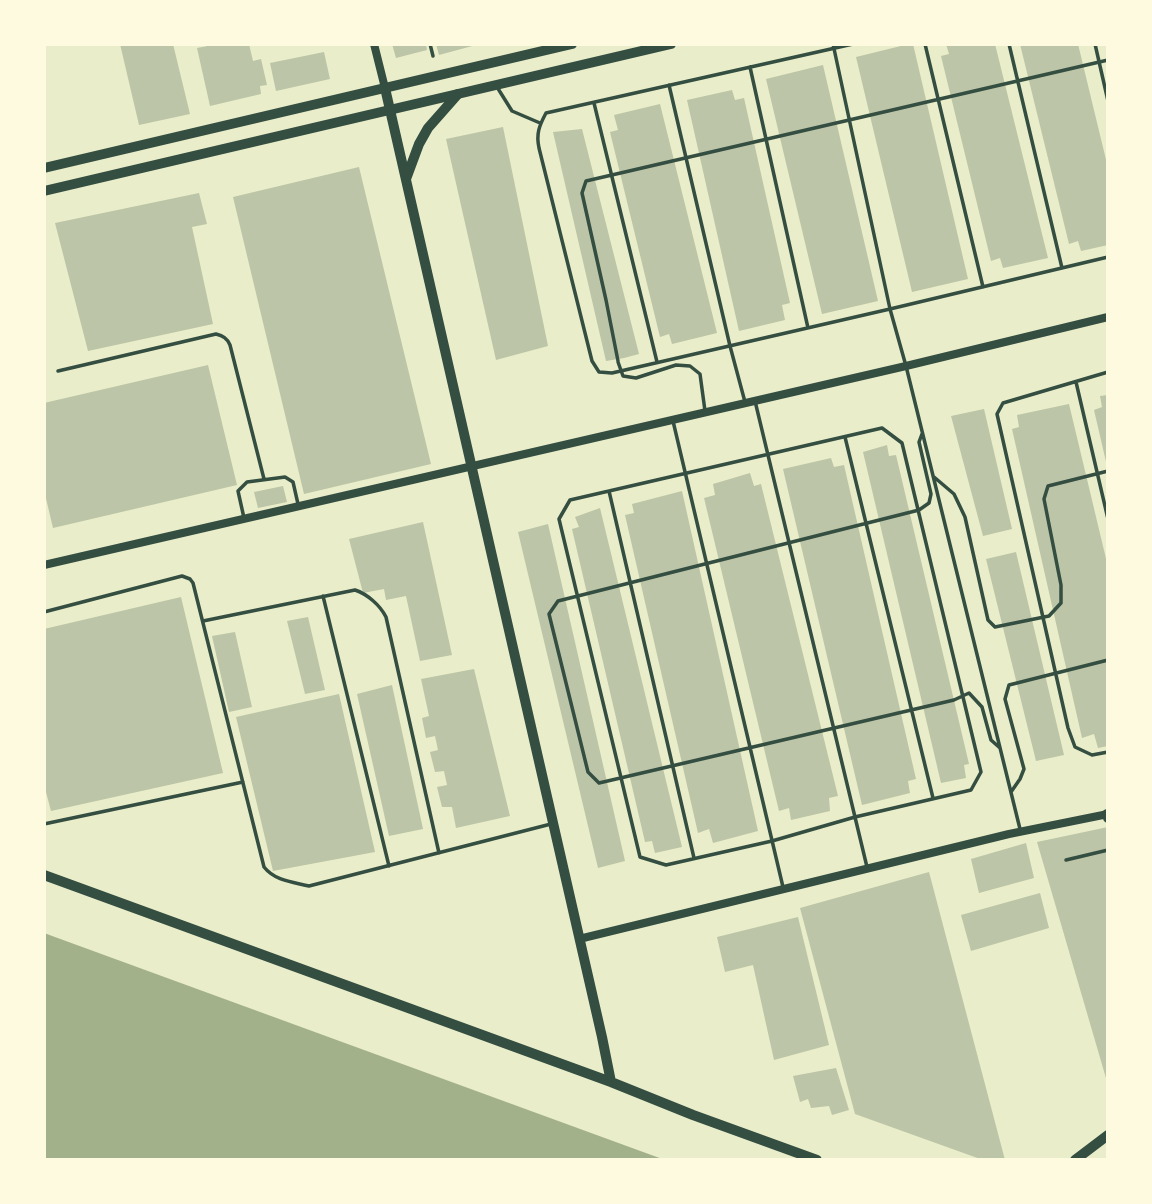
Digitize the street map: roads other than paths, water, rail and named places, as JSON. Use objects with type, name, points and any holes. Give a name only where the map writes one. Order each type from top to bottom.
[{"type":"main road","points":[[44,168],[572,44]]},
{"type":"main road","points":[[44,191],[671,44]]},
{"type":"main road","points":[[384,88],[611,1082]]},
{"type":"main road","points":[[405,179],[428,128],[458,94]]},
{"type":"main road","points":[[44,875],[817,1160]]},
{"type":"main road","points":[[1075,1160],[1108,1135]]},
{"type":"street","points":[[374,44],[384,88]]},
{"type":"street","points":[[44,563],[906,366],[1108,317]]},
{"type":"street","points":[[579,939],[1021,831],[1108,815]]},
{"type":"lane","points":[[430,44],[433,56]]},
{"type":"lane","points":[[853,44],[833,46],[546,113],[537,135],[539,148],[592,361],[599,372],[611,373],[1108,257]]},
{"type":"lane","points":[[925,44],[983,287]]},
{"type":"lane","points":[[1009,44],[1062,268]]},
{"type":"lane","points":[[1095,44],[1108,101]]},
{"type":"lane","points":[[833,46],[890,309],[1021,831]]},
{"type":"lane","points":[[705,411],[699,374],[690,366],[677,365],[636,378],[623,376],[617,360],[582,193],[586,181],[1108,60]]},
{"type":"lane","points":[[750,67],[808,328]]},
{"type":"lane","points":[[495,85],[512,111],[540,124]]},
{"type":"lane","points":[[669,85],[745,402]]},
{"type":"lane","points":[[594,103],[657,362]]},
{"type":"lane","points":[[58,371],[216,334],[223,336],[230,345],[264,479]]},
{"type":"lane","points":[[1108,372],[1003,403],[997,414],[1074,747],[1093,755],[1108,752]]},
{"type":"lane","points":[[1076,382],[1108,519]]},
{"type":"lane","points":[[755,400],[867,869]]},
{"type":"lane","points":[[673,419],[784,889]]},
{"type":"lane","points":[[882,428],[902,443],[981,772],[971,790],[855,817],[772,841],[666,865],[640,857],[559,519],[570,500],[845,437],[882,428]]},
{"type":"lane","points":[[922,434],[919,442],[931,494],[929,503],[919,510],[558,601],[549,614],[588,772],[599,783],[954,700],[969,693],[982,707],[991,740],[1000,748]]},
{"type":"lane","points":[[845,437],[933,799]]},
{"type":"lane","points":[[932,475],[954,494],[965,517],[988,620],[995,627],[1049,616],[1061,603],[1061,585],[1044,499],[1048,486],[1108,471]]},
{"type":"lane","points":[[244,519],[238,491],[247,482],[281,476],[289,479],[293,482],[298,506]]},
{"type":"lane","points":[[608,491],[694,858]]},
{"type":"lane","points":[[44,612],[182,576],[190,579],[203,621],[264,867],[270,875],[309,886],[553,824]]},
{"type":"lane","points":[[203,621],[358,591],[374,602],[386,617],[439,853]]},
{"type":"lane","points":[[323,596],[389,866]]},
{"type":"lane","points":[[1011,792],[1024,769],[1006,699],[1009,685],[1108,660]]},
{"type":"lane","points":[[44,824],[243,782]]},
{"type":"lane","points":[[1066,860],[1108,849]]}]
